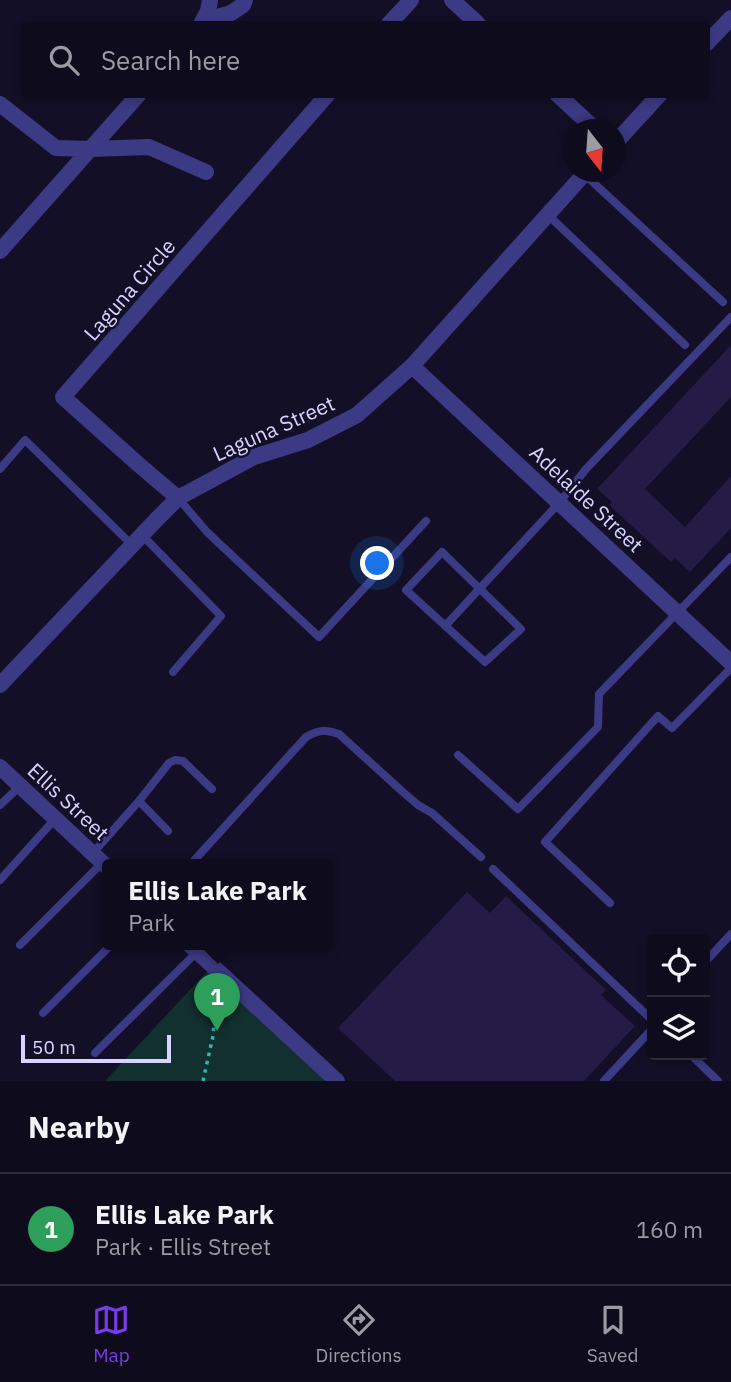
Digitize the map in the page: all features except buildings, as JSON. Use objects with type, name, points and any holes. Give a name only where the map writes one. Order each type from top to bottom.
[{"type":"street","points":[[203,21],[210,0]]},
{"type":"street","points":[[208,21],[231,13],[243,5],[245,0]]},
{"type":"street","points":[[392,21],[411,0]]},
{"type":"street","points":[[452,0],[475,21]]},
{"type":"street","points":[[710,40],[731,18]]},
{"type":"street","points":[[0,251],[135,98]]},
{"type":"street","name":"Laguna Circle","points":[[178,498],[64,397],[325,98]]},
{"type":"street","points":[[561,98],[584,119]]},
{"type":"street","points":[[626,130],[656,98]]},
{"type":"street","points":[[0,104],[56,148],[149,147],[206,172]]},
{"type":"street","name":"Laguna Street","points":[[0,685],[178,498],[254,457],[308,440],[357,415],[412,366],[577,182]]},
{"type":"street","name":"Adelaide Street","points":[[412,366],[731,665]]},
{"type":"street","name":"Ellis Street","points":[[0,767],[100,861]]},
{"type":"street","points":[[195,950],[337,1081]]},
{"type":"lane","points":[[595,182],[723,302]]},
{"type":"lane","points":[[547,215],[685,345]]},
{"type":"lane","points":[[445,626],[559,503],[586,469],[731,317]]},
{"type":"lane","points":[[0,469],[25,440],[221,616],[173,672]]},
{"type":"lane","points":[[178,498],[207,532],[319,637],[426,521]]},
{"type":"lane","points":[[442,552],[480,589],[521,629],[485,663],[406,590],[442,552]]},
{"type":"lane","points":[[458,755],[518,809],[598,727],[599,694],[731,557]]},
{"type":"lane","points":[[611,904],[545,842],[658,716],[672,728],[731,665]]},
{"type":"lane","points":[[195,859],[306,737],[317,730],[329,730],[339,734],[481,857]]},
{"type":"lane","points":[[20,945],[100,861],[139,801],[169,763],[175,760],[183,761],[212,789]]},
{"type":"lane","points":[[0,805],[20,786]]},
{"type":"lane","points":[[139,801],[168,831]]},
{"type":"lane","points":[[0,880],[55,819]]},
{"type":"lane","points":[[493,869],[647,1015]]},
{"type":"lane","points":[[710,957],[731,934]]},
{"type":"lane","points":[[43,1013],[106,950]]},
{"type":"lane","points":[[95,1053],[191,950]]},
{"type":"lane","points":[[604,1081],[647,1034]]},
{"type":"lane","points":[[696,1060],[718,1081]]},
{"type":"path","points":[[203,1081],[215,1008],[230,982]]},
{"type":"green space","points":[[212,966],[337,1081],[105,1081]]},
{"type":"place","name":"Ellis Lake Park","points":[[217,1031]]}]
